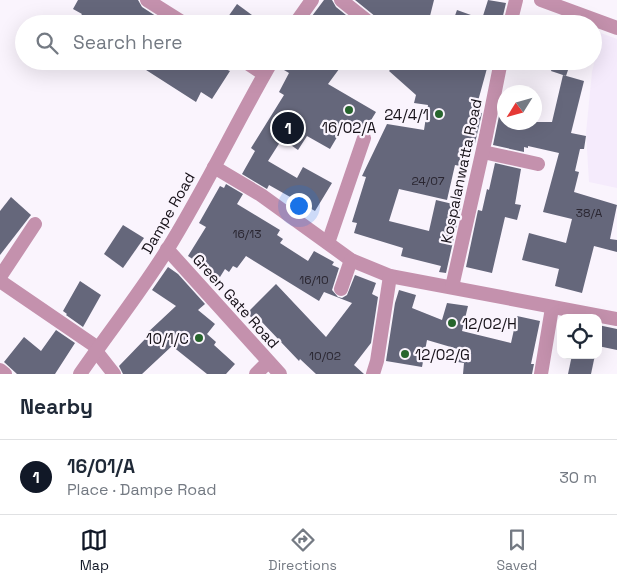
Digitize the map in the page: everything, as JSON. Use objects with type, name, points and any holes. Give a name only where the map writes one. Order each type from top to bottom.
[{"type":"street","points":[[147,0],[171,15]]},
{"type":"street","points":[[301,15],[312,0]]},
{"type":"street","points":[[341,0],[360,15]]},
{"type":"street","points":[[512,15],[516,0]]},
{"type":"street","points":[[541,0],[582,15]]},
{"type":"street","points":[[602,22],[617,28]]},
{"type":"street","points":[[258,70],[264,74]]},
{"type":"street","name":"Dampe Road","points":[[80,374],[133,301],[167,248],[214,167],[266,70]]},
{"type":"street","name":"Kospalanwatta Road","points":[[452,287],[483,152],[499,70]]},
{"type":"street","points":[[328,243],[364,138]]},
{"type":"street","points":[[483,152],[538,164]]},
{"type":"street","points":[[214,167],[261,195],[352,260],[390,276],[617,319]]},
{"type":"street","points":[[0,277],[35,224]]},
{"type":"street","name":"Green Gate Road","points":[[167,248],[280,374]]},
{"type":"street","points":[[341,289],[352,260]]},
{"type":"street","points":[[373,374],[377,361],[390,276]]},
{"type":"street","points":[[0,281],[97,350],[114,374]]},
{"type":"street","points":[[541,374],[552,308]]},
{"type":"street","points":[[256,374],[268,362]]},
{"type":"street","points":[[0,370],[5,374]]},
{"type":"shaded area","points":[[602,33],[617,39],[617,188],[589,182],[586,133],[592,70],[602,70]]},
{"type":"building","points":[[78,0],[138,0],[142,7],[154,15],[81,15],[73,9]]},
{"type":"building","points":[[324,0],[332,0],[336,7],[346,15],[313,15]]},
{"type":"building","points":[[355,0],[434,0],[430,15],[374,15]]},
{"type":"building","points":[[488,0],[506,3],[503,15],[483,15]]},
{"type":"building","points":[[237,4],[252,15],[229,15]]},
{"type":"building","points":[[457,10],[471,15],[455,15]]},
{"type":"building","points":[[146,70],[230,71],[212,99],[201,92],[196,102]]},
{"type":"building","points":[[284,70],[338,70],[328,84],[376,112],[365,130],[360,130],[346,122],[330,149],[307,136],[298,150],[282,139],[268,161],[297,178],[303,167],[332,183],[315,211],[269,185],[267,189],[242,174],[255,151],[251,148],[284,95],[279,92],[289,73]]},
{"type":"building","points":[[487,70],[475,112],[482,113],[475,143],[471,142],[465,167],[455,165],[447,200],[399,189],[389,221],[429,231],[436,200],[461,206],[446,273],[439,272],[441,266],[401,256],[403,248],[354,233],[357,223],[352,222],[366,177],[362,176],[387,124],[424,130],[428,105],[414,103],[416,95],[389,71]]},
{"type":"building","points":[[551,70],[568,70],[566,76]]},
{"type":"building","points":[[563,75],[584,81],[571,133],[586,136],[584,149],[580,149],[575,171],[579,172],[574,192],[617,205],[610,239],[617,240],[617,252],[594,246],[582,293],[555,286],[559,269],[522,260],[529,233],[566,243],[572,219],[543,212],[559,153],[528,146],[528,148],[524,147],[524,152],[493,145],[497,126],[497,130],[542,130],[542,122],[552,122]]},
{"type":"building","points":[[495,163],[521,169],[515,204],[521,205],[517,220],[505,217],[492,273],[466,267],[478,210],[482,211]]},
{"type":"building","points":[[226,184],[243,194],[237,204],[280,230],[277,235],[283,239],[280,243],[308,261],[314,251],[334,262],[332,265],[339,268],[332,290],[338,297],[342,298],[347,295],[355,275],[376,283],[372,294],[378,297],[371,343],[354,365],[364,374],[316,374],[300,359],[299,361],[260,320],[257,323],[247,313],[276,284],[326,337],[352,303],[324,292],[319,301],[246,256],[237,268],[233,266],[229,272],[225,269],[220,277],[188,256],[206,227],[199,223],[220,186],[224,188]]},
{"type":"building","points":[[11,197],[31,215],[0,255],[0,211]]},
{"type":"building","points":[[123,225],[144,238],[123,268],[104,254]]},
{"type":"building","points":[[168,267],[178,274],[205,304],[198,310],[215,324],[207,334],[216,342],[214,345],[235,364],[226,374],[207,374],[172,346],[142,374],[123,374],[119,366],[148,336],[146,334],[176,306],[152,290]]},
{"type":"building","points":[[80,281],[101,295],[83,327],[63,311]]},
{"type":"building","points":[[399,290],[416,295],[412,308],[442,320],[447,303],[468,306],[462,331],[511,343],[517,316],[540,321],[531,364],[534,364],[532,374],[463,374],[464,363],[458,362],[461,350],[427,340],[422,367],[386,361],[395,303]]},
{"type":"building","points":[[602,326],[617,329],[617,350],[602,347]]},
{"type":"building","points":[[56,330],[75,343],[55,374],[17,374],[4,362],[24,337],[41,351]]},
{"type":"building","points":[[571,359],[594,359],[591,374],[568,374]]},
{"type":"place","name":"16/02/A","points":[[349,110]]},
{"type":"place","name":"24/4/1","points":[[439,114]]},
{"type":"place","name":"16/01/A","points":[[288,128]]},
{"type":"place","name":"12/02/H","points":[[452,323]]},
{"type":"place","name":"10/1/C","points":[[199,338]]},
{"type":"place","name":"12/02/G","points":[[405,354]]}]
